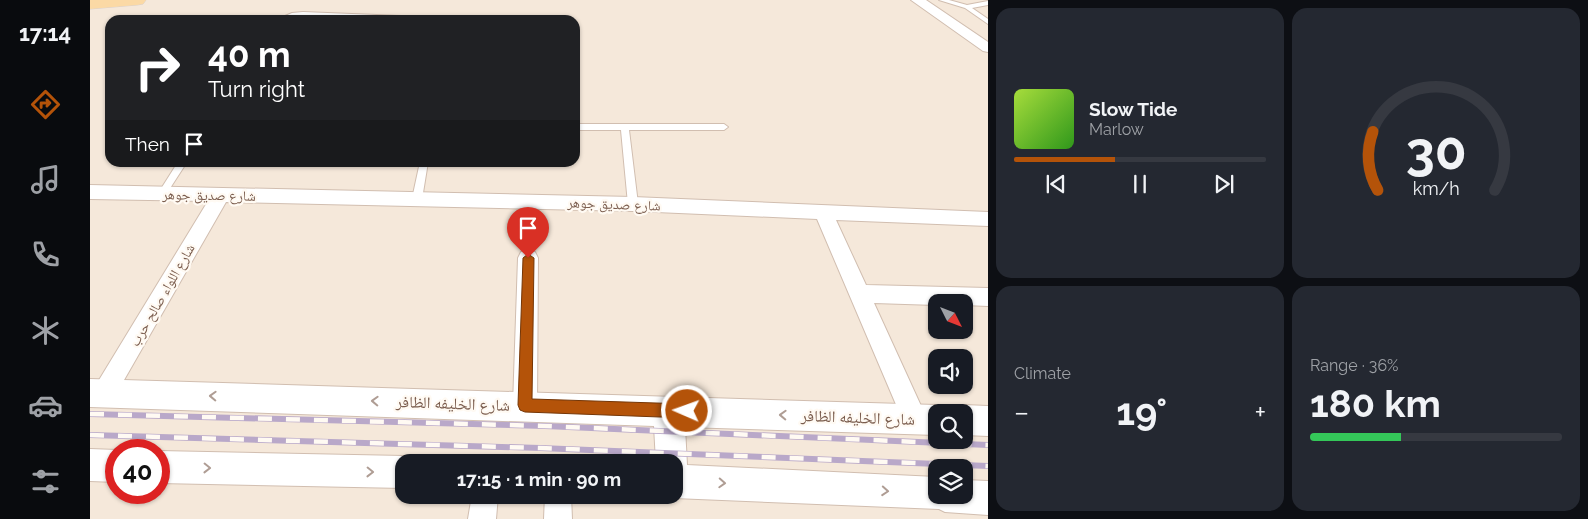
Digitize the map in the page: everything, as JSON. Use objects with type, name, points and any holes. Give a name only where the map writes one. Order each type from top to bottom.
[{"type":"main road","points":[[90,4],[137,0]]},
{"type":"street","points":[[916,0],[945,17],[988,48]]},
{"type":"street","name":"شارع صديق جوهر","points":[[90,192],[633,204],[988,219]]},
{"type":"street","name":"شارع اللواء صالح حرب","points":[[97,393],[220,196]]},
{"type":"street","points":[[823,212],[859,294],[926,420]]},
{"type":"street","points":[[525,405],[528,258]]},
{"type":"street","points":[[859,294],[988,297]]},
{"type":"street","name":"شارع الخليفه الظافر","points":[[97,393],[525,405],[926,420]]},
{"type":"street","points":[[668,410],[671,454]]},
{"type":"street","points":[[973,420],[988,421]]},
{"type":"street","points":[[90,465],[105,466]]},
{"type":"street","points":[[170,467],[395,472]]},
{"type":"street","points":[[683,481],[928,494]]},
{"type":"street","points":[[973,497],[988,498]]},
{"type":"street","points":[[482,519],[484,504]]},
{"type":"street","points":[[558,504],[558,519]]},
{"type":"lane","points":[[942,0],[967,7],[988,22]]},
{"type":"lane","points":[[967,7],[988,3]]},
{"type":"lane","points":[[292,15],[328,15]]},
{"type":"lane","points":[[980,16],[988,15]]},
{"type":"lane","points":[[580,127],[724,127]]},
{"type":"lane","points":[[625,127],[633,204]]},
{"type":"lane","points":[[162,194],[179,167]]},
{"type":"lane","points":[[417,199],[423,167]]},
{"type":"shaded area","points":[[90,0],[988,0],[988,519],[90,519]]},
{"type":"railway","points":[[90,414],[545,426],[988,445]]},
{"type":"railway","points":[[90,435],[540,448],[988,466]]},
{"type":"route","points":[[528,258],[525,405],[687,411]]}]
